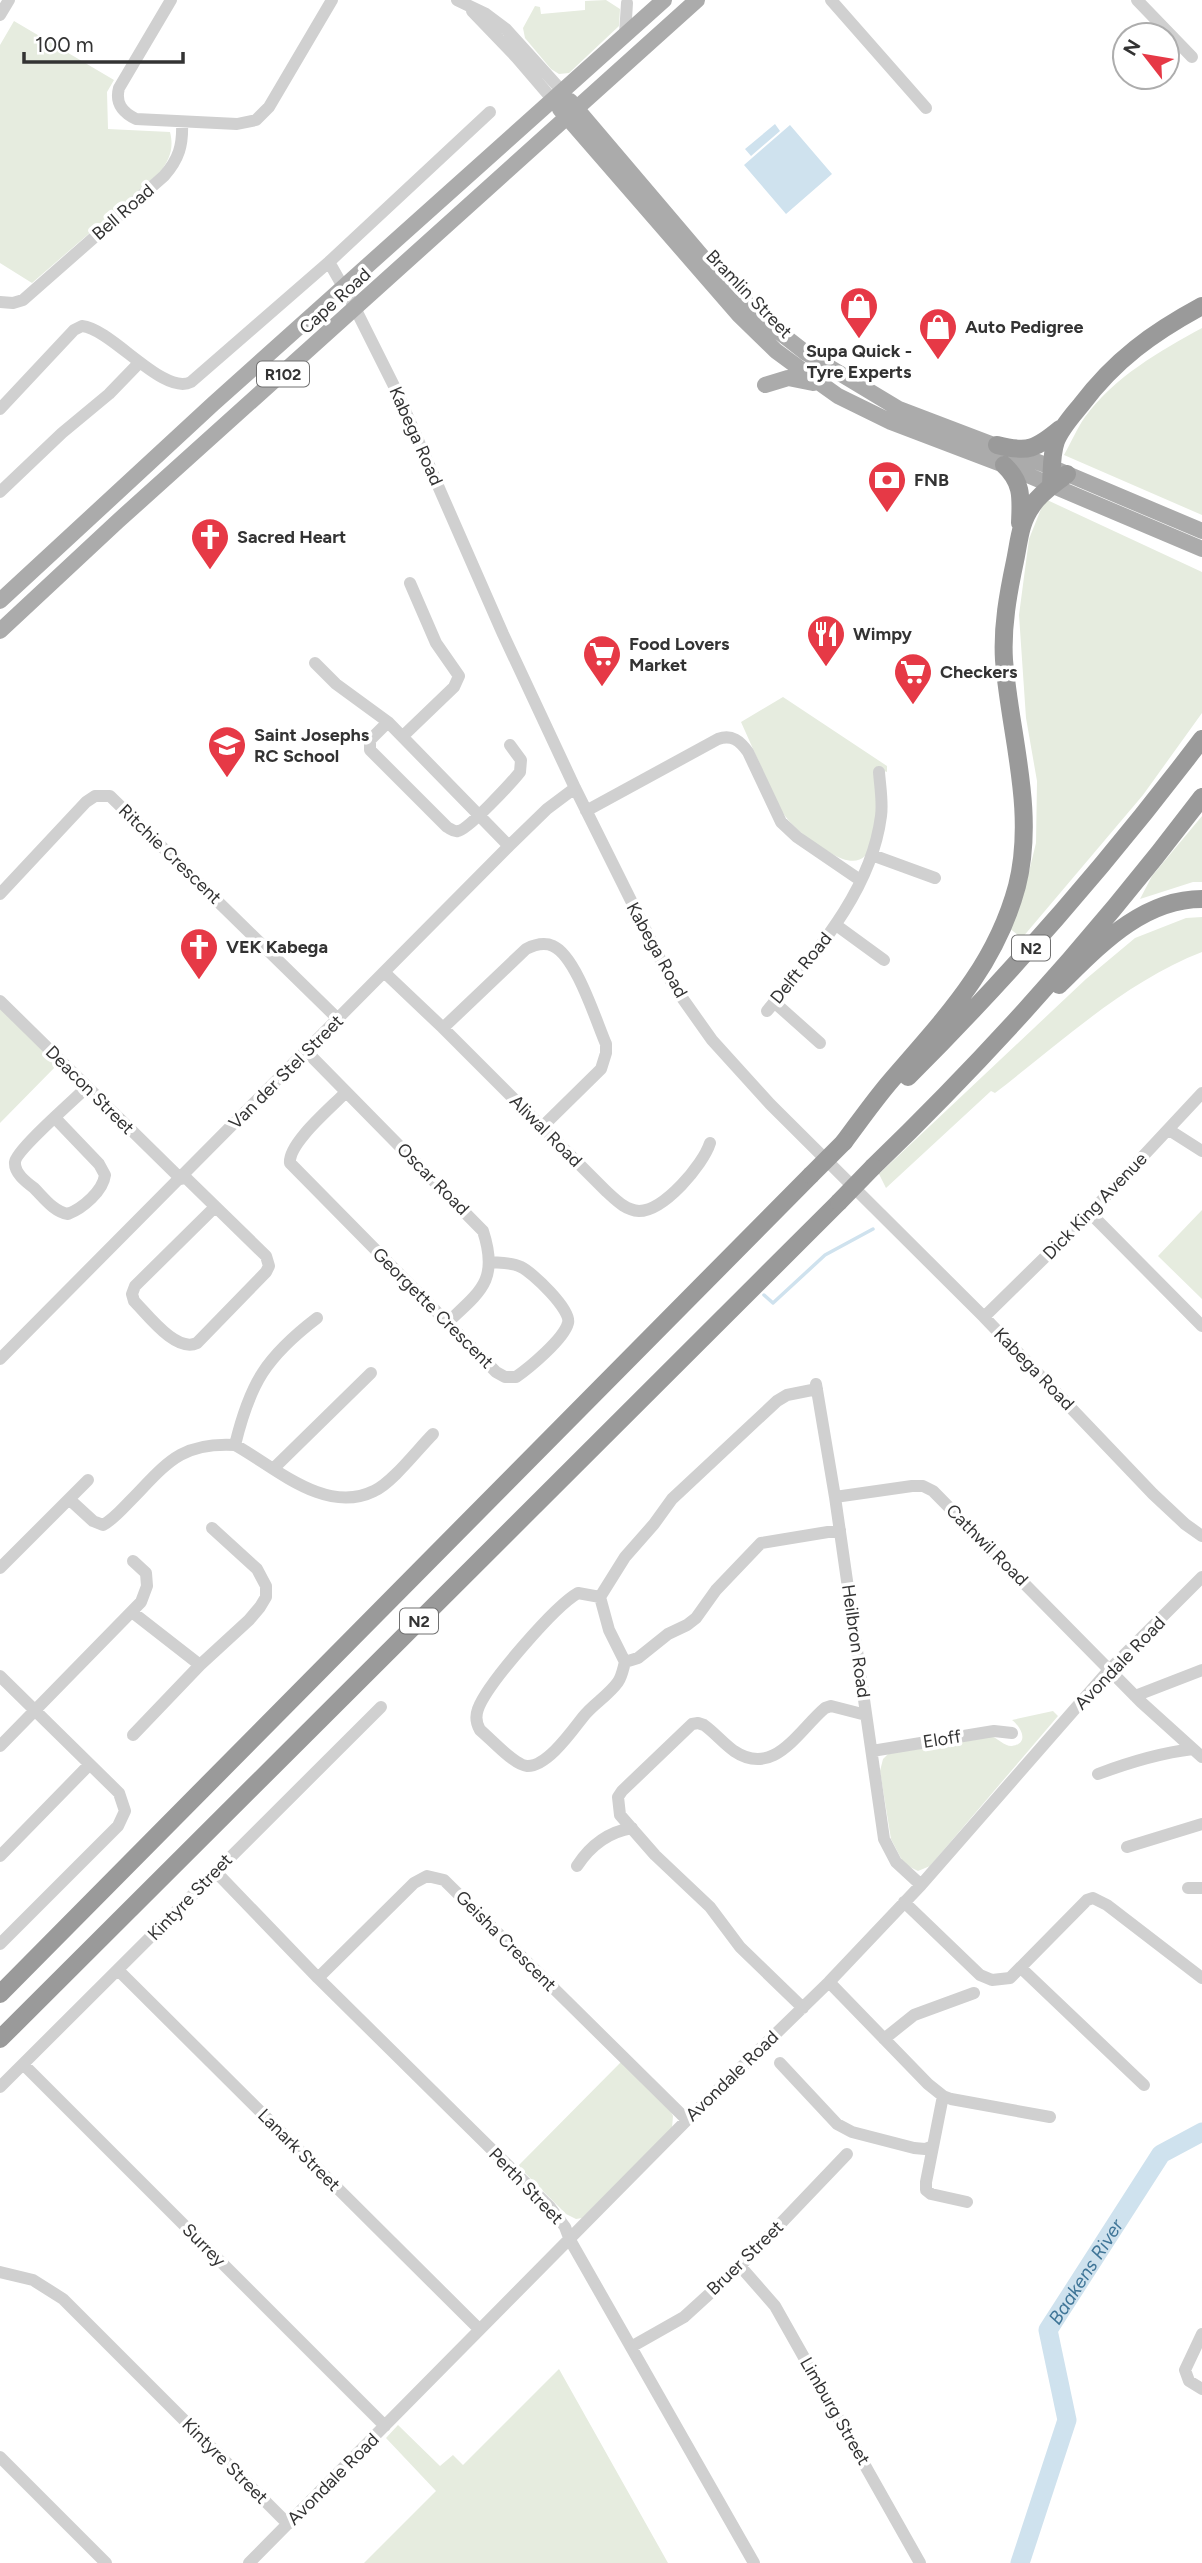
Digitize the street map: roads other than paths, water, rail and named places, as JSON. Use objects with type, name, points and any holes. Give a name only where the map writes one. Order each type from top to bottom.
[{"type":"highway","points":[[1020,533],[1031,507],[1056,478],[1057,438],[1066,424],[1120,359],[1154,333],[1202,306]]},
{"type":"highway","points":[[997,445],[1016,450],[1038,446],[1066,424]]},
{"type":"highway","points":[[844,1142],[886,1086],[943,1022],[977,975],[994,948],[1007,919],[1018,883],[1024,846],[1023,805],[1004,660],[1004,623],[1020,533],[1022,494],[1017,480],[1004,465]]},
{"type":"highway","name":"N2","points":[[0,1994],[1016,966],[1096,874],[1202,739]]},
{"type":"highway","name":"N2","points":[[0,2039],[931,1111],[1059,970],[1202,797]]},
{"type":"highway","points":[[931,1111],[1114,933],[1136,919],[1174,902],[1202,899]]},
{"type":"main road","name":"Cape Road","points":[[0,601],[103,504],[664,0]]},
{"type":"main road","name":"Cape Road","points":[[0,631],[697,0]]},
{"type":"main road","name":"Bramlin Street","points":[[557,95],[739,315],[776,351],[825,387],[891,422],[1004,465],[1056,478],[1202,531]]},
{"type":"main road","name":"Bramlin Street","points":[[571,113],[717,274],[788,339],[848,380],[899,409],[997,445],[1056,478],[1202,549]]},
{"type":"main road","points":[[765,385],[788,378],[825,387]]},
{"type":"street","points":[[0,15],[9,0]]},
{"type":"street","points":[[171,0],[119,88],[117,100],[121,109],[136,118],[182,123],[237,124],[251,123],[261,117],[332,0]]},
{"type":"street","points":[[1137,0],[1192,57]]},
{"type":"street","points":[[626,1],[648,16]]},
{"type":"street","points":[[625,35],[626,1]]},
{"type":"street","points":[[836,1],[926,108]]},
{"type":"street","name":"Bramlin Street","points":[[462,3],[486,14],[506,29],[557,95]]},
{"type":"street","points":[[0,410],[78,327],[88,327],[96,331],[139,363],[174,383],[183,385],[191,382],[329,262],[490,112]]},
{"type":"street","name":"Bell Road","points":[[0,302],[13,303],[23,300],[173,165],[182,142],[182,123]]},
{"type":"street","name":"Kabega Road","points":[[329,262],[396,390],[503,634],[586,811],[673,985],[712,1040],[807,1142],[984,1317],[1153,1494],[1202,1536]]},
{"type":"street","points":[[0,492],[62,433],[109,394],[139,363]]},
{"type":"street","points":[[403,736],[454,687],[459,676],[436,643],[410,583]]},
{"type":"street","points":[[316,663],[343,689],[403,736],[509,846]]},
{"type":"street","points":[[388,722],[370,740],[369,746],[374,755],[452,830],[462,830],[480,815],[520,772],[521,760],[510,745]]},
{"type":"street","points":[[586,811],[725,736],[743,744],[776,813],[789,830],[860,880]]},
{"type":"street","name":"Delft Road","points":[[820,1043],[770,1007],[836,925],[872,855],[882,813],[879,772]]},
{"type":"street","name":"Van der Stel Street","points":[[0,1359],[509,846],[547,809],[575,788]]},
{"type":"street","name":"Ritchie Crescent","points":[[0,894],[86,802],[95,796],[110,796],[338,1019]]},
{"type":"street","points":[[872,855],[935,878]]},
{"type":"street","name":"Delft Road","points":[[836,925],[884,960]]},
{"type":"street","points":[[443,1028],[526,948],[545,944],[559,950],[570,962],[606,1044],[606,1053],[601,1069],[542,1127]]},
{"type":"street","name":"Aliwal Road","points":[[384,972],[626,1208],[638,1211],[655,1207],[667,1198],[696,1169],[710,1143]]},
{"type":"street","name":"Deacon Street","points":[[0,1001],[87,1087],[215,1207],[266,1256],[269,1266],[266,1272],[197,1343],[182,1345],[173,1340],[134,1301],[132,1294],[135,1286],[215,1207]]},
{"type":"street","name":"Oscar Road","points":[[306,1051],[477,1223],[483,1231],[489,1262]]},
{"type":"street","points":[[55,1118],[99,1164],[106,1175],[103,1185],[77,1210],[68,1214],[54,1208],[16,1169],[16,1157],[55,1118],[87,1087]]},
{"type":"street","name":"Georgette Crescent","points":[[346,1092],[297,1143],[289,1156],[290,1163],[496,1372],[510,1378],[516,1377],[564,1331],[568,1323],[566,1310],[525,1269],[512,1264],[489,1262]]},
{"type":"street","name":"Dick King Avenue","points":[[984,1317],[1090,1213],[1202,1093]]},
{"type":"street","points":[[1169,1130],[1202,1151]]},
{"type":"street","points":[[1090,1213],[1202,1326]]},
{"type":"street","points":[[448,1322],[486,1281],[489,1262]]},
{"type":"street","points":[[235,1445],[241,1419],[258,1378],[280,1350],[317,1318]]},
{"type":"street","points":[[274,1468],[371,1373]]},
{"type":"street","name":"Heilbron Road","points":[[600,1597],[625,1557],[681,1490],[777,1401],[787,1395],[816,1387],[840,1530],[884,1839],[896,1862],[921,1885]]},
{"type":"street","points":[[69,1499],[93,1521],[103,1525],[151,1479],[191,1448],[235,1445],[314,1492],[329,1496],[356,1496],[374,1491],[387,1482],[433,1434]]},
{"type":"street","points":[[0,1568],[88,1480]]},
{"type":"street","name":"Cathwil Road","points":[[835,1497],[912,1486],[923,1486],[933,1491],[1135,1696],[1197,1753]]},
{"type":"street","points":[[133,1735],[200,1665],[249,1620],[265,1597],[266,1586],[257,1569],[212,1528]]},
{"type":"street","points":[[625,1662],[638,1658],[668,1634],[696,1618],[716,1590],[761,1543],[840,1530]]},
{"type":"street","points":[[0,1746],[132,1612],[145,1594],[146,1573],[133,1561]]},
{"type":"street","name":"Avondale Road","points":[[249,2563],[687,2119],[829,1982],[921,1885],[1109,1670],[1202,1577]]},
{"type":"street","points":[[578,1594],[600,1597],[610,1630],[625,1662],[623,1673],[610,1692],[584,1715],[549,1755],[534,1765],[517,1763],[476,1724],[477,1711],[503,1668],[565,1602],[578,1594]]},
{"type":"street","points":[[132,1612],[200,1665]]},
{"type":"street","points":[[1135,1696],[1202,1670]]},
{"type":"street","points":[[0,1676],[119,1793],[125,1811],[118,1826],[0,1944]]},
{"type":"street","points":[[803,2008],[740,1947],[710,1907],[655,1855],[620,1815],[618,1797],[622,1790],[692,1724],[704,1725],[737,1752],[762,1760],[778,1755],[825,1708],[831,1706],[866,1715]]},
{"type":"street","name":"Kintyre Street","points":[[0,2087],[381,1707]]},
{"type":"street","name":"Eloff","points":[[872,1751],[994,1731],[1012,1733]]},
{"type":"street","points":[[1165,1752],[1177,1734]]},
{"type":"street","points":[[1098,1774],[1133,1760],[1165,1752],[1197,1753]]},
{"type":"street","points":[[0,1856],[89,1765]]},
{"type":"street","points":[[1127,1847],[1202,1825]]},
{"type":"street","points":[[577,1866],[599,1842],[620,1830],[632,1828]]},
{"type":"street","name":"Perth Street","points":[[215,1871],[318,1978],[550,2207],[565,2227],[754,2563]]},
{"type":"street","name":"Geisha Crescent","points":[[318,1978],[414,1883],[427,1876],[444,1880],[687,2119]]},
{"type":"street","points":[[1188,1888],[1202,1888]]},
{"type":"street","points":[[904,1902],[980,1975],[992,1980],[1010,1978],[1087,1900],[1093,1898],[1099,1899],[1202,1978]]},
{"type":"street","points":[[1021,1968],[1144,2085]]},
{"type":"street","name":"Lanark Street","points":[[119,1971],[479,2329]]},
{"type":"street","points":[[829,1982],[943,2096],[1050,2117]]},
{"type":"street","points":[[884,2039],[914,2015],[974,1993]]},
{"type":"street","points":[[780,2063],[837,2124],[852,2132],[914,2148],[925,2149],[933,2146]]},
{"type":"street","name":"Surrey","points":[[23,2064],[384,2426]]},
{"type":"street","points":[[943,2096],[926,2190],[931,2194],[967,2203]]},
{"type":"street","name":"Bruer Street","points":[[631,2347],[684,2317],[740,2266],[847,2154]]},
{"type":"street","name":"Limburg Street","points":[[740,2266],[775,2306],[920,2563]]},
{"type":"street","name":"Kintyre Street","points":[[0,2272],[33,2280],[63,2299],[288,2524]]},
{"type":"street","points":[[1202,2334],[1185,2370],[1189,2381],[1202,2389]]},
{"type":"street","points":[[0,2457],[106,2563]]},
{"type":"water","points":[[775,124],[780,131],[751,156],[745,149]]},
{"type":"water","points":[[790,125],[832,174],[786,214],[744,165]]},
{"type":"waterway","points":[[764,1295],[773,1303],[825,1255],[873,1229]]},
{"type":"waterway","name":"Baakens River","points":[[1020,2563],[1067,2420],[1048,2330],[1161,2154],[1202,2132]]},
{"type":"place","name":"Supa Quick - Tyre Experts","points":[[859,340]]},
{"type":"place","name":"Auto Pedigree","points":[[938,361]]},
{"type":"place","name":"FNB","points":[[887,514]]},
{"type":"place","name":"Sacred Heart","points":[[210,571]]},
{"type":"place","name":"Wimpy","points":[[826,668]]},
{"type":"place","name":"Food Lovers Market","points":[[602,688]]},
{"type":"place","name":"Checkers","points":[[913,706]]},
{"type":"place","name":"Saint Josephs RC School","points":[[227,779]]},
{"type":"place","name":"VEK Kabega","points":[[199,981]]}]
